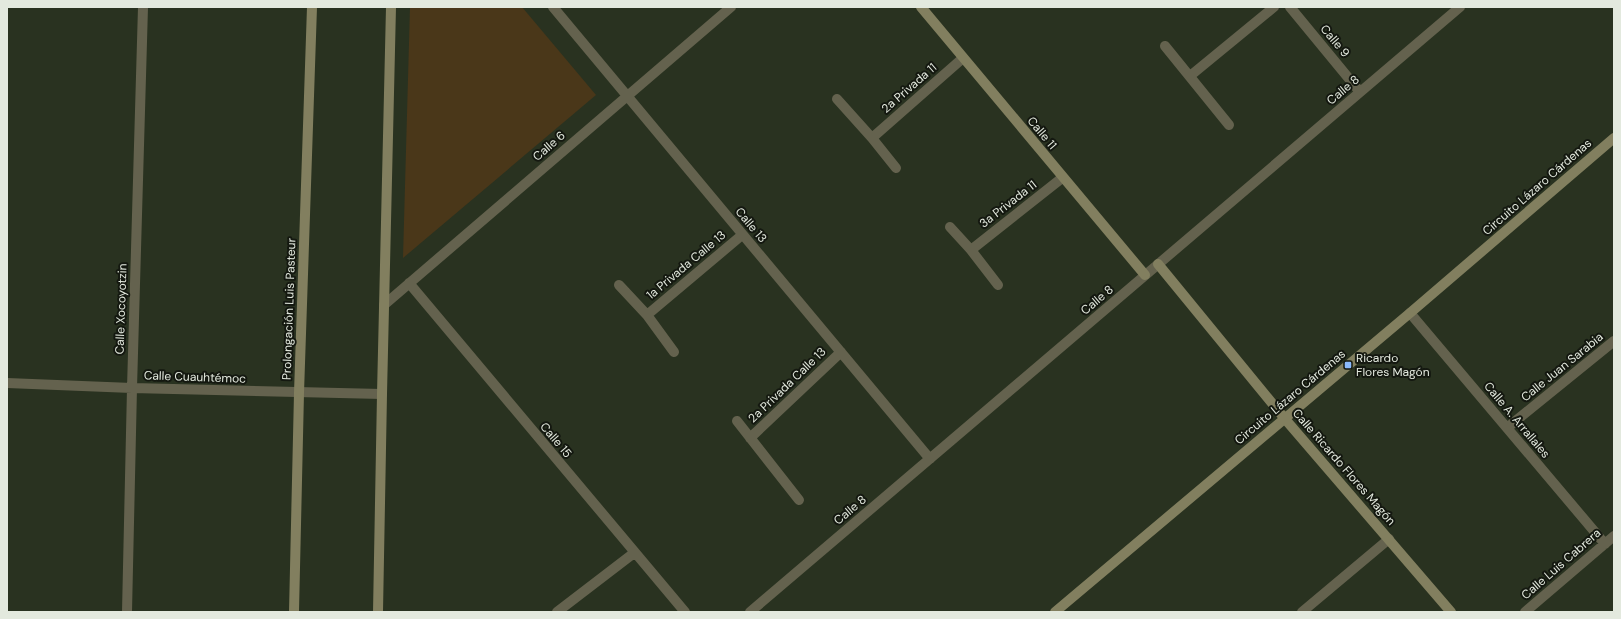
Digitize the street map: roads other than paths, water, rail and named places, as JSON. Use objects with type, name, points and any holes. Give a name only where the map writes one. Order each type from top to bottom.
[{"type":"street","name":"Calle Xocoyotzin","points":[[127,612],[143,7]]},
{"type":"street","name":"Prolongación Luis Pasteur","points":[[294,612],[299,393],[312,7]]},
{"type":"street","points":[[378,612],[391,7]]},
{"type":"street","name":"Calle 13","points":[[553,7],[628,95],[742,235],[930,459]]},
{"type":"street","name":"Calle 6","points":[[384,305],[731,7]]},
{"type":"street","name":"Calle 11","points":[[920,7],[1145,275]]},
{"type":"street","points":[[1190,76],[1274,7]]},
{"type":"street","name":"Calle 9","points":[[1290,7],[1360,92]]},
{"type":"street","name":"Calle 8","points":[[750,612],[1460,7]]},
{"type":"street","points":[[1165,46],[1229,125]]},
{"type":"street","name":"2a Privada 11","points":[[872,138],[963,58]]},
{"type":"street","points":[[837,99],[872,138],[896,168]]},
{"type":"street","name":"Circuito Lázaro Cárdenas","points":[[1055,612],[1285,419],[1614,138]]},
{"type":"street","name":"3a Privada 11","points":[[970,250],[1062,178]]},
{"type":"street","points":[[950,226],[998,285]]},
{"type":"street","name":"1a Privada Calle 13","points":[[647,315],[742,235]]},
{"type":"street","name":"Calle Ricardo Flores Magón","points":[[1158,264],[1285,419],[1452,612]]},
{"type":"street","name":"Calle 15","points":[[409,283],[685,612]]},
{"type":"street","points":[[619,284],[647,315],[674,352]]},
{"type":"street","name":"Calle A. Arrallales","points":[[1410,313],[1605,544]]},
{"type":"street","name":"Calle Juan Sarabia","points":[[1507,428],[1614,341]]},
{"type":"street","name":"2a Privada Calle 13","points":[[750,438],[840,352]]},
{"type":"street","name":"Calle Cuauhtémoc","points":[[7,383],[299,393],[382,394]]},
{"type":"street","points":[[737,421],[799,500]]},
{"type":"street","name":"Calle Luis Cabrera","points":[[1525,612],[1614,536]]},
{"type":"street","points":[[1302,612],[1389,539]]},
{"type":"street","points":[[557,612],[634,553]]},
{"type":"place","name":"Ricardo Flores Magón","points":[[1348,365]]}]
